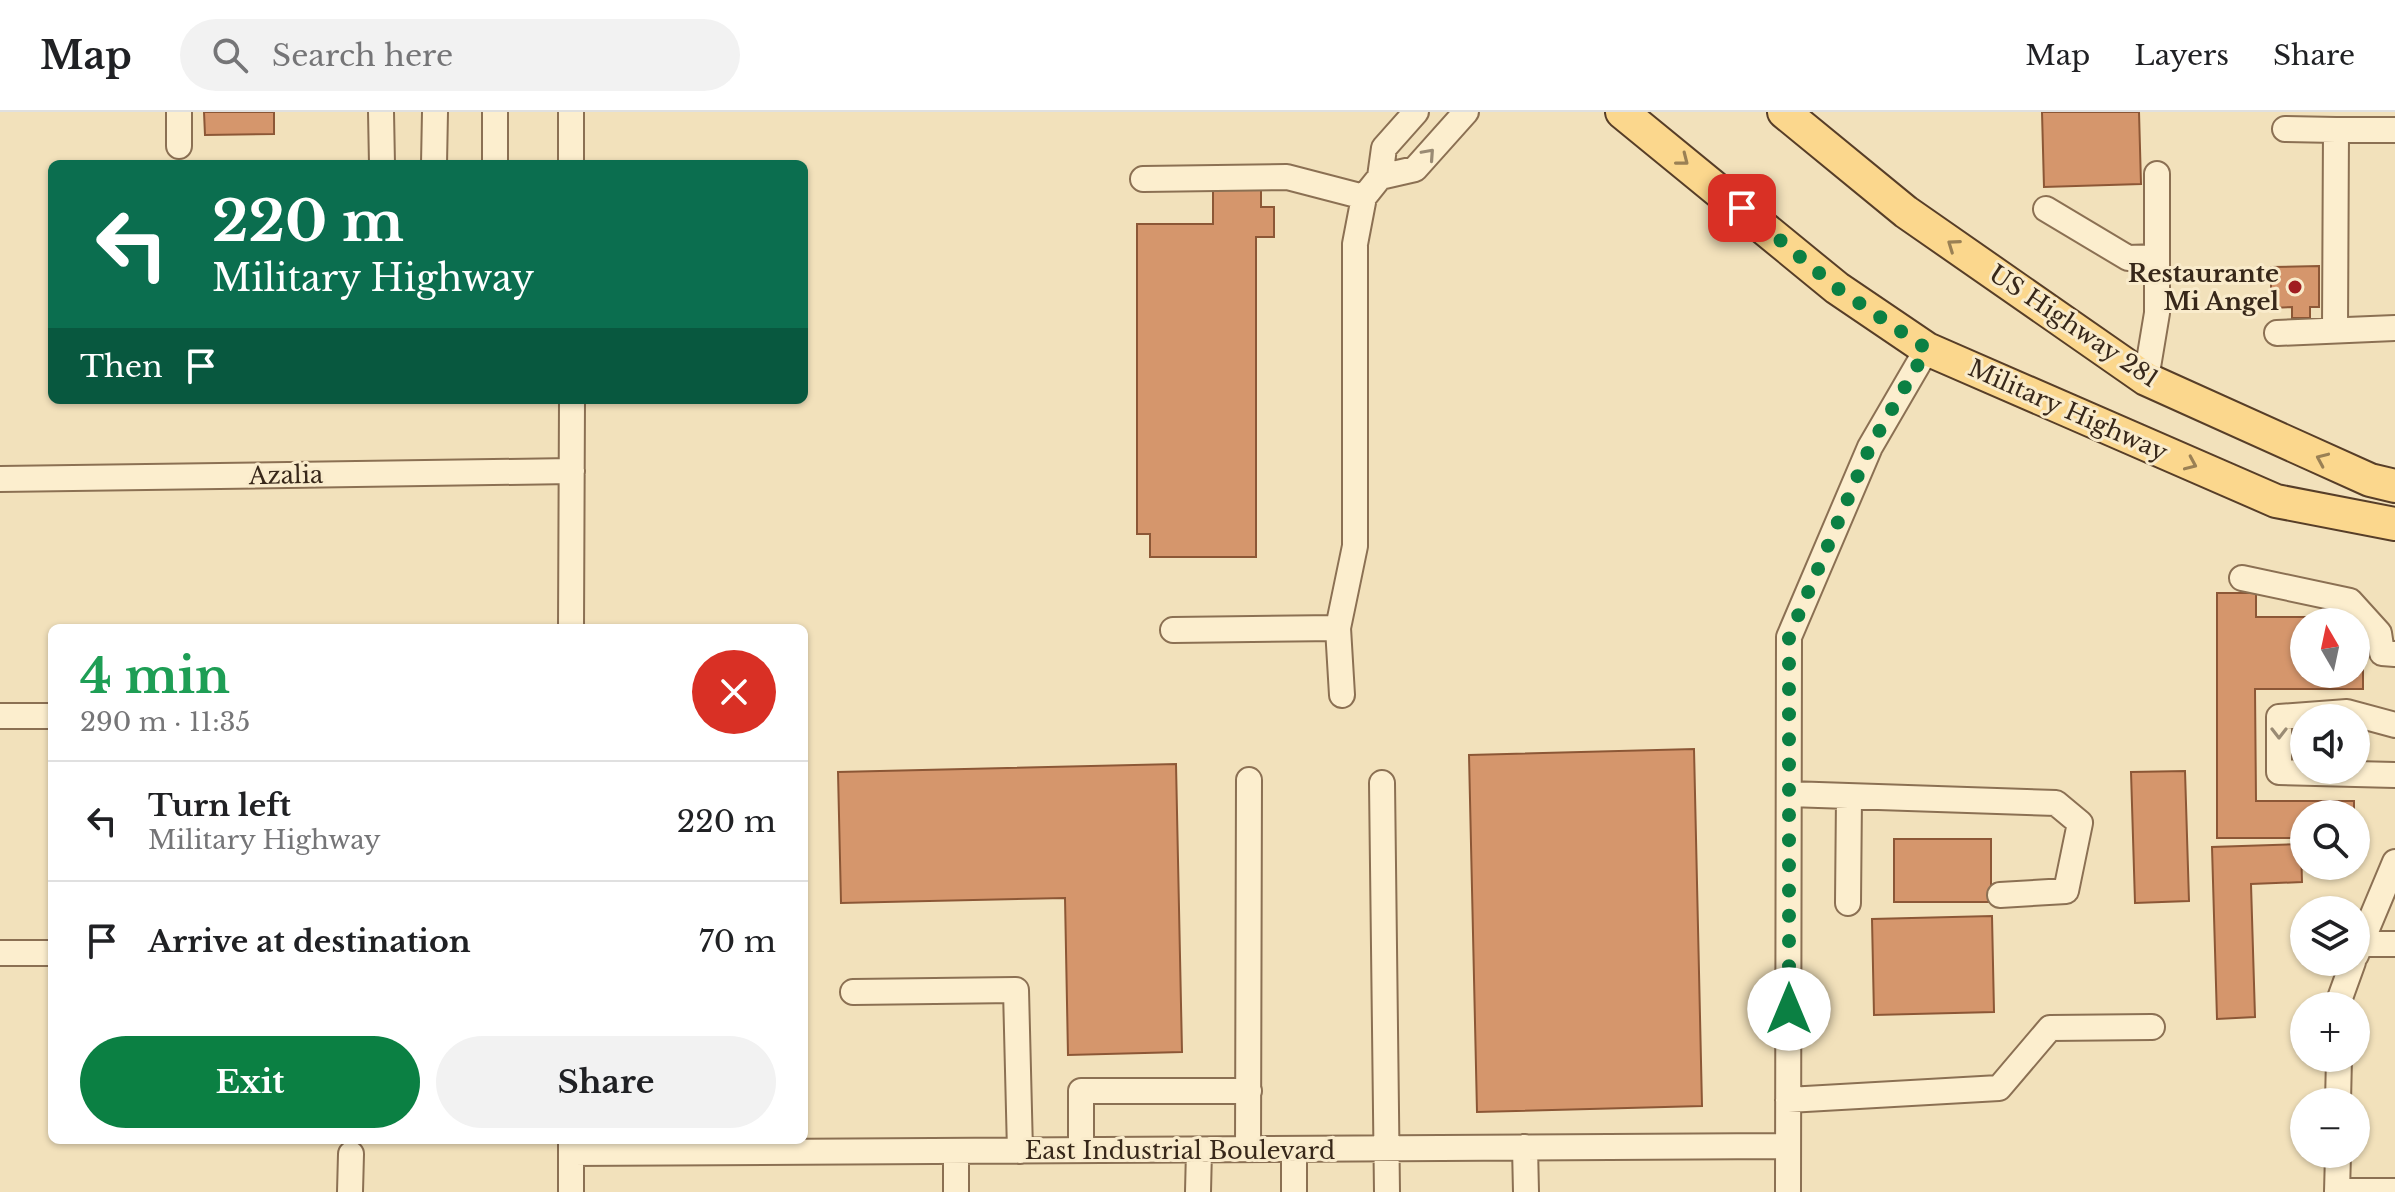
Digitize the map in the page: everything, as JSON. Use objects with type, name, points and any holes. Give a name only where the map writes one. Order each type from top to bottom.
[{"type":"main road","name":"Military Highway","points":[[1622,112],[1837,288],[1927,349],[2276,501],[2395,524]]},
{"type":"main road","name":"US Highway 281","points":[[1784,112],[1906,212],[2146,379],[2370,480],[2395,486]]},
{"type":"street","points":[[179,112],[179,146]]},
{"type":"street","points":[[381,112],[382,160]]},
{"type":"street","points":[[434,160],[435,112]]},
{"type":"street","points":[[495,112],[495,160]]},
{"type":"street","points":[[571,112],[571,160]]},
{"type":"street","points":[[1342,695],[1338,628],[1355,546],[1355,244],[1364,197],[1380,177],[1384,148],[1416,112]]},
{"type":"street","points":[[1380,177],[1415,169],[1466,112]]},
{"type":"street","points":[[2285,129],[2395,130]]},
{"type":"street","points":[[2335,330],[2336,130]]},
{"type":"street","points":[[2146,379],[2157,313],[2157,174]]},
{"type":"street","points":[[1143,179],[1287,177],[1364,197]]},
{"type":"street","points":[[2046,209],[2128,258],[2157,257]]},
{"type":"street","points":[[2277,333],[2395,328]]},
{"type":"street","points":[[1788,1192],[1789,637],[1870,447],[1927,349]]},
{"type":"street","points":[[571,624],[572,404]]},
{"type":"street","name":"Azalia","points":[[0,479],[572,471]]},
{"type":"street","points":[[2242,578],[2350,601],[2379,633],[2382,653],[2395,654]]},
{"type":"street","points":[[1173,630],[1338,628]]},
{"type":"street","points":[[2395,725],[2347,712],[2279,717],[2279,772],[2395,775]]},
{"type":"street","points":[[0,716],[48,716]]},
{"type":"street","points":[[1248,1149],[1249,780]]},
{"type":"street","points":[[1382,783],[1387,1192]]},
{"type":"street","points":[[1789,794],[2056,803],[2080,823],[2066,891],[2000,895]]},
{"type":"street","points":[[1848,903],[1849,797]]},
{"type":"street","points":[[2370,921],[2395,862]]},
{"type":"street","points":[[2370,950],[2395,944]]},
{"type":"street","points":[[0,953],[48,953]]},
{"type":"street","points":[[853,992],[1016,990],[1020,1151]]},
{"type":"street","points":[[1788,1100],[1999,1088],[2050,1028],[2152,1027]]},
{"type":"street","points":[[1081,1150],[1081,1091],[1249,1091]]},
{"type":"street","points":[[571,1146],[571,1192]]},
{"type":"street","name":"East Industrial Boulevard","points":[[571,1146],[1020,1151],[1788,1146]]},
{"type":"street","points":[[1525,1147],[1526,1192]]},
{"type":"street","points":[[1294,1149],[1294,1192]]},
{"type":"street","points":[[1198,1192],[1199,1150]]},
{"type":"street","points":[[956,1151],[956,1192]]},
{"type":"street","points":[[350,1192],[351,1154]]},
{"type":"street","points":[[2338,1168],[2337,1192],[2395,1191]]},
{"type":"building","points":[[204,112],[274,112],[274,134],[205,135]]},
{"type":"building","points":[[2042,112],[2139,112],[2141,184],[2044,187]]},
{"type":"building","points":[[1213,188],[1261,188],[1261,207],[1274,207],[1274,237],[1256,237],[1256,557],[1150,557],[1150,534],[1137,534],[1137,224],[1213,224]]},
{"type":"building","name":"Restaurante Mi Angel","points":[[2319,266],[2319,307],[2310,307],[2310,318],[2292,318],[2292,307],[2271,308],[2271,267]]},
{"type":"building","points":[[2217,593],[2256,593],[2256,617],[2290,617],[2290,688],[2363,689],[2255,689],[2256,801],[2290,801],[2290,838],[2217,838]]},
{"type":"building","points":[[1694,749],[1702,1106],[1477,1112],[1469,755]]},
{"type":"building","points":[[1176,764],[1182,1052],[1068,1055],[1065,898],[841,903],[838,772]]},
{"type":"building","points":[[2185,771],[2189,901],[2135,903],[2131,772]]},
{"type":"building","points":[[1894,839],[1991,839],[1991,902],[1894,902]]},
{"type":"building","points":[[2290,844],[2290,880],[2302,880],[2251,884],[2255,1017],[2217,1019],[2212,847]]},
{"type":"building","points":[[1992,916],[1994,1012],[1874,1015],[1872,919]]},
{"type":"place","name":"Restaurante Mi Angel","points":[[2295,287]]},
{"type":"route","points":[[1742,208],[1837,288],[1927,349],[1870,447],[1789,637],[1789,1009]]}]
